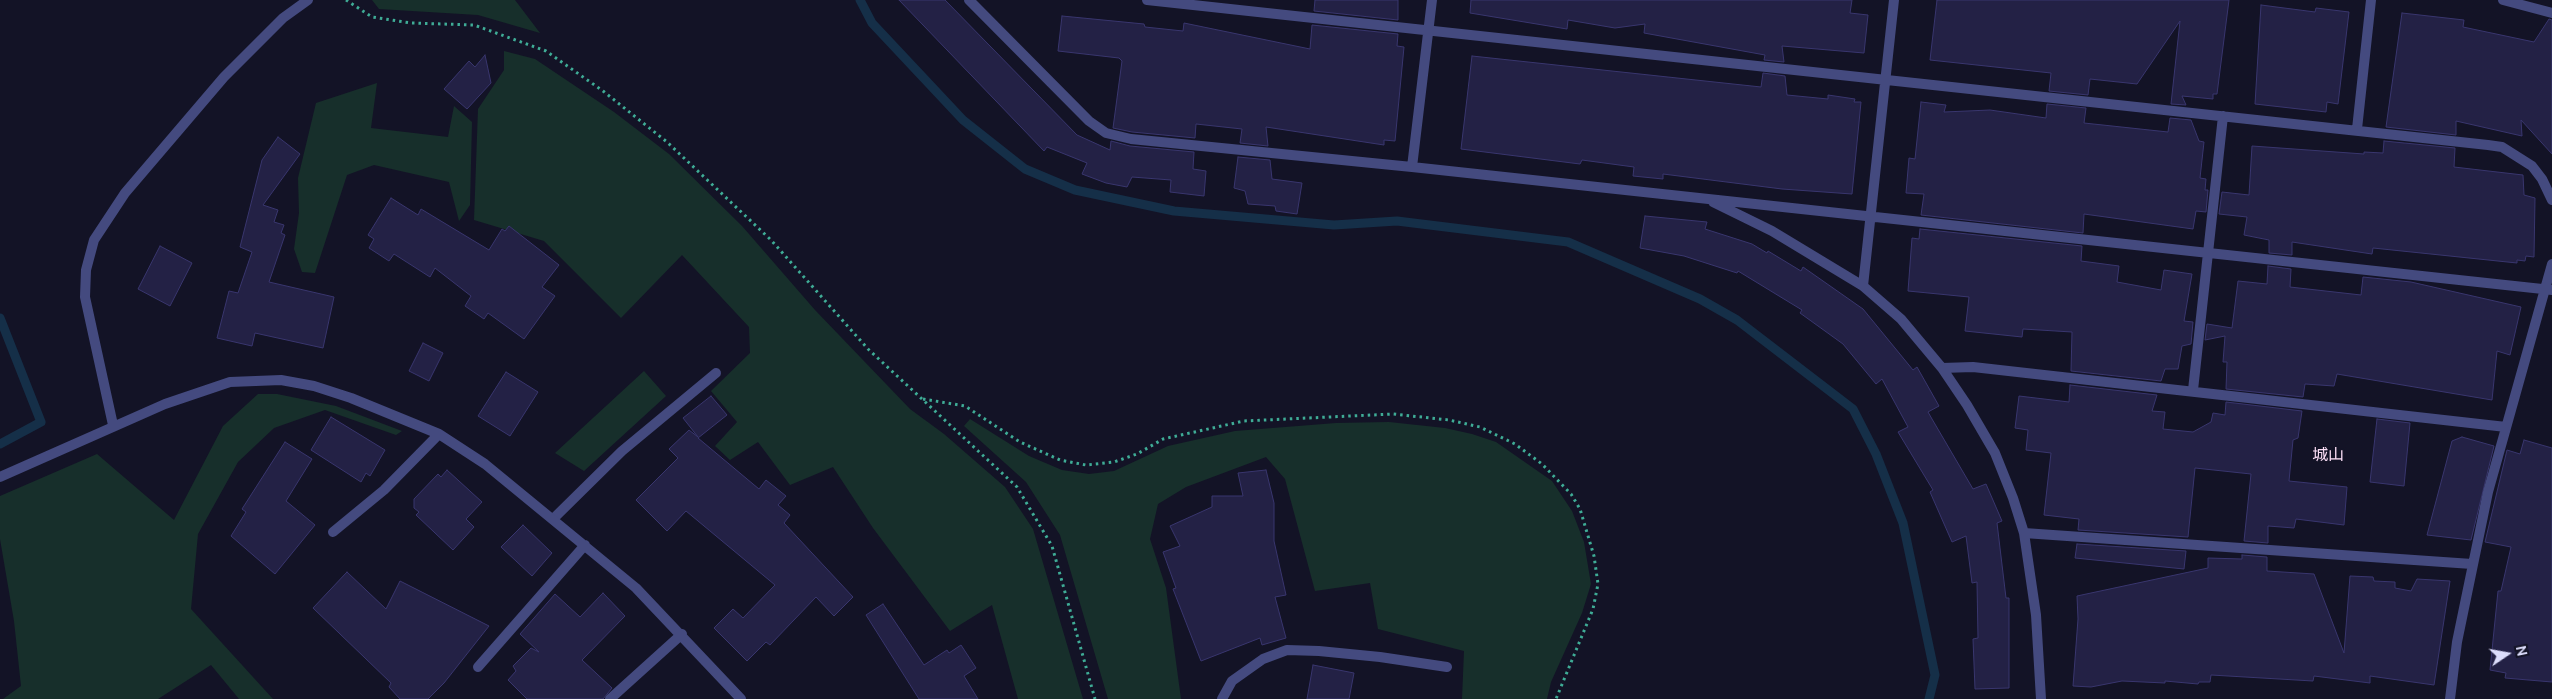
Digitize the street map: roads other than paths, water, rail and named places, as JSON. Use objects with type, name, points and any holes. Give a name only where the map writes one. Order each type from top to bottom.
[{"type":"street","points":[[113,425],[85,297],[86,270],[94,240],[125,193],[224,77],[283,18],[308,0]]},
{"type":"street","points":[[969,0],[1089,121],[1106,133],[1131,139],[1412,166],[2548,289]]},
{"type":"street","points":[[1146,0],[1428,32],[2357,129],[2502,147],[2532,166],[2542,179],[2552,200]]},
{"type":"street","points":[[1412,166],[1432,0]]},
{"type":"street","points":[[1862,286],[1894,0]]},
{"type":"street","points":[[2357,129],[2371,0]]},
{"type":"street","points":[[2503,0],[2552,13]]},
{"type":"street","points":[[2193,390],[2222,116]]},
{"type":"street","points":[[1703,198],[1772,231],[1862,286],[1902,319],[1942,368],[1995,453],[2013,498],[2024,534],[2036,615],[2042,699]]},
{"type":"street","points":[[2450,699],[2457,642],[2472,564],[2506,427],[2548,289],[2552,264]]},
{"type":"street","points":[[1942,368],[1973,367],[2193,390],[2506,427]]},
{"type":"street","points":[[553,519],[622,451],[716,373]]},
{"type":"street","points":[[0,477],[113,425],[165,404],[230,382],[281,380],[314,386],[352,398],[439,434],[485,464],[636,588],[682,634],[741,699]]},
{"type":"street","points":[[332,532],[384,490],[439,434]]},
{"type":"street","points":[[2024,534],[2472,564]]},
{"type":"street","points":[[478,667],[585,545]]},
{"type":"street","points":[[610,699],[682,634]]},
{"type":"street","points":[[1222,699],[1232,682],[1263,659],[1287,650],[1363,655],[1447,667]]},
{"type":"waterway","points":[[860,0],[872,23],[963,120],[1025,169],[1075,190],[1174,211],[1334,225],[1397,221],[1568,242],[1700,299],[1737,320],[1853,409],[1876,454],[1903,523],[1935,675],[1929,699]]},
{"type":"waterway","points":[[0,318],[41,422],[0,444]]},
{"type":"district","name":"城山","points":[[2328,455]]}]
